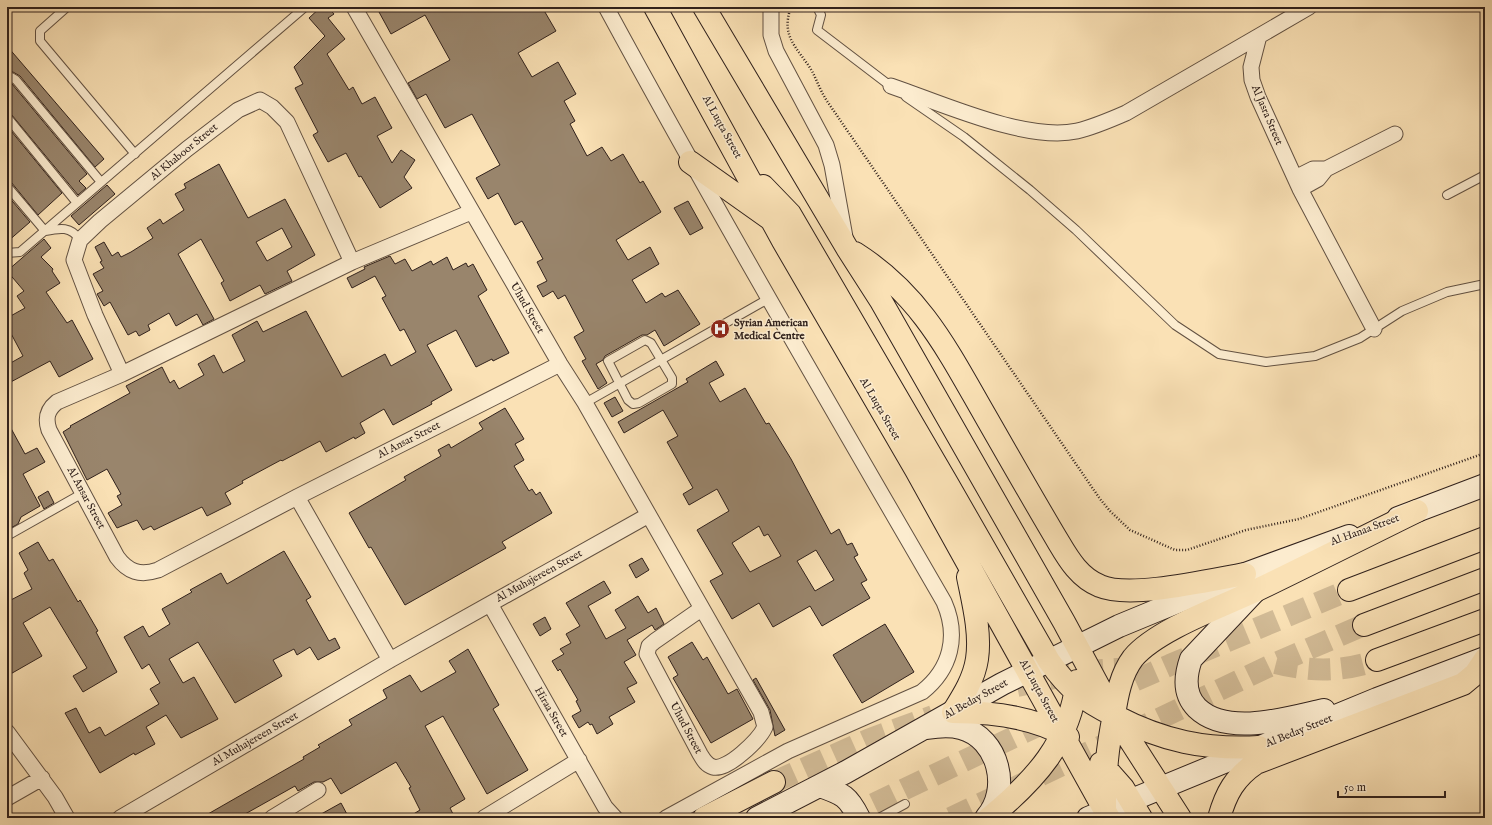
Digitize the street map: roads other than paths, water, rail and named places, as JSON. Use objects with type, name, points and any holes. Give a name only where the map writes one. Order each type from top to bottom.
[{"type":"main road","name":"Al Luqta Street","points":[[655,7],[773,221],[1063,734],[1101,816]]},
{"type":"main road","points":[[704,7],[847,248],[881,300],[1077,646],[1114,715],[1180,818]]},
{"type":"main road","points":[[690,162],[773,221]]},
{"type":"main road","points":[[744,168],[790,214],[947,483],[1048,661],[1065,683],[1076,693],[1114,715],[1156,735],[1179,742],[1226,748],[1259,747]]},
{"type":"main road","points":[[847,248],[878,269],[906,294],[937,333],[1058,543],[1070,562],[1082,575],[1100,586],[1125,591],[1251,582]]},
{"type":"main road","name":"Al Hanaa Street","points":[[1251,582],[1417,511],[1485,485]]},
{"type":"main road","points":[[1349,590],[1485,538]]},
{"type":"main road","points":[[953,712],[969,685],[977,659],[977,629],[973,599],[963,556]]},
{"type":"main road","points":[[1364,625],[1485,580]]},
{"type":"main road","points":[[1251,582],[1190,659],[1186,674],[1187,690],[1193,704],[1204,715],[1219,721],[1233,724],[1272,721],[1377,699],[1485,659]]},
{"type":"main road","points":[[1101,816],[1109,732],[1120,685],[1126,670],[1134,657],[1174,628],[1251,582]]},
{"type":"main road","name":"Al Beday Street","points":[[757,818],[820,786],[1028,671],[1118,626],[1251,582]]},
{"type":"main road","points":[[1377,660],[1485,620]]},
{"type":"main road","points":[[987,818],[1033,778],[1049,757],[1063,734],[1076,693],[1078,678],[1077,646]]},
{"type":"main road","points":[[1219,818],[1231,788],[1241,773],[1256,763],[1463,684],[1475,674],[1485,659]]},
{"type":"main road","name":"Al Beday Street","points":[[1101,816],[1136,809],[1160,788],[1377,699]]},
{"type":"main road","points":[[953,712],[978,712],[1003,715],[1027,721],[1063,734],[1078,743],[1105,766],[1136,809]]},
{"type":"main road","points":[[922,729],[943,725],[962,728],[980,738],[993,754],[999,773],[999,793],[992,811],[987,818]]},
{"type":"main road","points":[[704,818],[774,782]]},
{"type":"main road","points":[[820,786],[843,794],[848,798],[860,818]]},
{"type":"street","name":"Uhud Street","points":[[355,7],[471,212],[560,364],[585,403],[647,516],[761,712],[765,727],[759,738],[745,751],[722,766],[714,767],[707,764],[700,754],[647,654],[649,646],[701,609]]},
{"type":"street","points":[[606,7],[690,162],[944,602],[952,624],[950,653],[937,677],[922,692],[788,751],[666,818]]},
{"type":"street","points":[[770,7],[771,26],[776,51],[826,145],[832,165],[847,248]]},
{"type":"street","points":[[771,26],[780,7]]},
{"type":"street","points":[[891,86],[998,123],[1051,133],[1076,131],[1105,123],[1126,113],[1309,7]]},
{"type":"street","name":"Al Jasra Street","points":[[1259,36],[1251,66],[1252,80],[1297,184],[1374,329]]},
{"type":"street","name":"Al Khaboor Street","points":[[122,374],[95,314],[74,260],[80,240],[100,220],[187,148],[238,110],[260,100],[272,107],[287,122],[352,262]]},
{"type":"street","points":[[1297,184],[1313,169],[1326,169],[1395,134]]},
{"type":"street","name":"Al Ansar Street","points":[[471,212],[352,262],[122,374],[57,402],[51,407],[47,414],[49,430],[120,561],[130,570],[139,573],[158,570],[297,497],[560,364]]},
{"type":"street","points":[[297,497],[390,660]]},
{"type":"street","name":"Al Muhajereen Street","points":[[120,818],[390,660],[647,516]]},
{"type":"street","name":"Hiraa Street","points":[[490,604],[610,812]]},
{"type":"street","points":[[7,732],[42,778],[68,818]]},
{"type":"street","points":[[484,818],[579,760]]},
{"type":"street","points":[[7,798],[42,778]]},
{"type":"street","points":[[272,818],[318,790]]},
{"type":"lane","points":[[67,7],[40,31],[40,41],[135,154]]},
{"type":"lane","points":[[7,253],[20,252],[305,7]]},
{"type":"lane","points":[[818,7],[821,15],[817,30],[891,86],[964,137],[1030,190],[1076,230],[1175,325],[1218,354],[1266,362],[1315,356],[1360,338],[1402,311],[1447,292],[1485,284]]},
{"type":"lane","points":[[7,78],[11,77],[16,80],[101,182]]},
{"type":"lane","points":[[7,117],[77,203]]},
{"type":"lane","points":[[1447,195],[1485,175]]},
{"type":"lane","points":[[7,186],[45,231]]},
{"type":"lane","points":[[45,231],[67,229],[76,234],[80,240]]},
{"type":"lane","points":[[585,403],[768,299]]},
{"type":"lane","points":[[645,340],[650,343],[661,360],[672,378],[669,386],[639,403],[633,404],[628,400],[608,363],[611,358],[645,340]]},
{"type":"lane","points":[[7,536],[83,493]]},
{"type":"lane","points":[[879,818],[905,804]]},
{"type":"tunnel","points":[[1105,694],[1349,590]]},
{"type":"tunnel","points":[[951,818],[1276,663],[1364,625]]},
{"type":"tunnel","points":[[1276,663],[1302,668],[1339,669],[1377,660]]},
{"type":"tunnel","points":[[1017,686],[1087,671],[1145,667]]},
{"type":"tunnel","points":[[774,782],[870,739],[933,716]]},
{"type":"tunnel","points":[[844,818],[1052,719]]},
{"type":"place","name":"Syrian American Medical Centre","points":[[720,329]]}]
